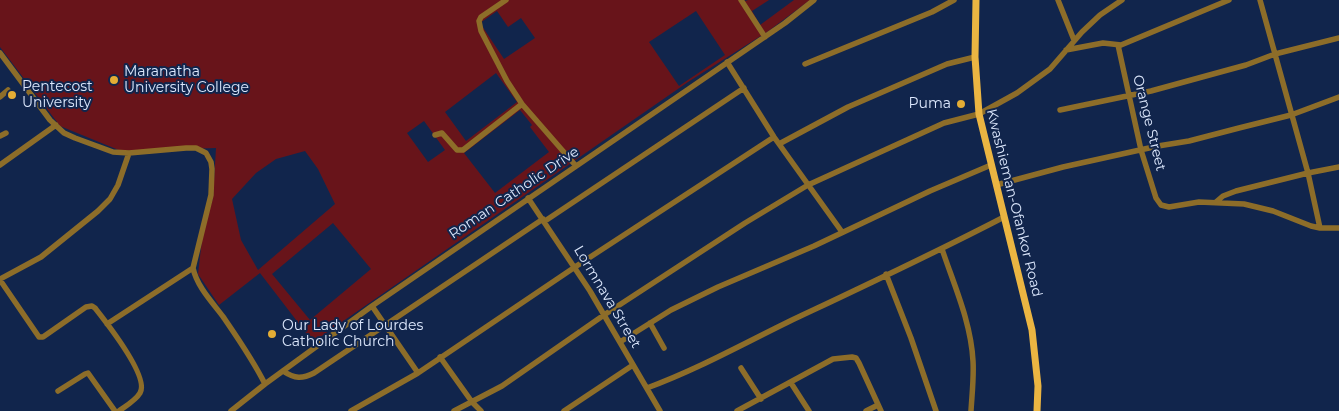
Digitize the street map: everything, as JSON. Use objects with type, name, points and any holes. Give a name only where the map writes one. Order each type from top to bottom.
[{"type":"main road","name":"Kwashieman-Ofankor Road","points":[[976,0],[979,114],[1032,330],[1038,386],[1037,411]]},
{"type":"street","points":[[506,0],[484,13],[479,21],[479,26],[522,104],[576,166]]},
{"type":"street","points":[[741,0],[765,37]]},
{"type":"street","name":"Roman Catholic Drive","points":[[231,411],[372,306],[765,37],[814,0]]},
{"type":"street","points":[[805,64],[932,12],[954,0]]},
{"type":"street","points":[[1058,0],[1074,40]]},
{"type":"street","points":[[454,411],[502,386],[604,315],[745,223],[808,185],[944,123],[979,114],[1035,81],[1050,69],[1074,40],[1100,15],[1122,0]]},
{"type":"street","points":[[1066,50],[1102,44],[1118,45],[1229,0]]},
{"type":"street","points":[[1262,1],[1308,173],[1320,228]]},
{"type":"street","points":[[1060,110],[1151,91],[1246,65],[1275,54],[1339,38]]},
{"type":"street","name":"Orange Street","points":[[1118,45],[1141,150],[1154,192],[1161,205],[1216,202]]},
{"type":"street","points":[[0,53],[64,133],[114,152],[129,154],[196,148],[209,158],[212,169],[211,195],[192,268],[194,276],[249,354],[265,384]]},
{"type":"street","points":[[779,144],[848,107],[947,64],[976,57]]},
{"type":"street","points":[[726,62],[774,137],[842,232]]},
{"type":"street","points":[[283,371],[293,377],[304,378],[744,88]]},
{"type":"street","points":[[0,96],[8,90]]},
{"type":"street","points":[[996,186],[1063,167],[1189,141],[1291,115],[1339,97]]},
{"type":"street","points":[[436,135],[442,133],[457,150],[463,150],[522,104]]},
{"type":"street","points":[[0,166],[56,125]]},
{"type":"street","points":[[351,411],[370,402],[418,373],[575,267],[774,137]]},
{"type":"street","points":[[119,411],[140,394],[142,385],[135,366],[95,308],[92,306],[86,307],[43,337],[39,337],[0,279],[41,257],[98,211],[110,198],[118,185],[129,154]]},
{"type":"street","points":[[620,342],[671,310],[718,287],[991,165]]},
{"type":"street","points":[[1216,202],[1227,194],[1339,167]]},
{"type":"street","name":"Lormnava Street","points":[[528,198],[575,267],[660,411]]},
{"type":"street","points":[[1216,202],[1244,204],[1273,211],[1320,228],[1339,228]]},
{"type":"street","points":[[646,388],[698,367],[1004,217]]},
{"type":"street","points":[[942,249],[964,313],[971,341],[973,360],[972,411]]},
{"type":"street","points":[[107,324],[192,268]]},
{"type":"street","points":[[886,274],[911,338],[936,411]]},
{"type":"street","points":[[372,306],[418,373]]},
{"type":"street","points":[[650,323],[664,348]]},
{"type":"street","points":[[737,411],[833,359],[852,356],[859,363],[880,408],[866,411]]},
{"type":"street","points":[[440,357],[472,402],[481,411]]},
{"type":"street","points":[[564,411],[633,365]]},
{"type":"street","points":[[741,368],[761,399]]},
{"type":"street","points":[[58,391],[88,373],[115,411]]},
{"type":"street","points":[[791,383],[809,411]]},
{"type":"shaded area","points":[[0,0],[769,0],[752,11],[760,25],[794,0],[810,0],[767,32],[688,82],[313,342],[260,273],[219,305],[198,274],[203,231],[213,198],[216,148],[121,151],[60,126],[0,47]],"holes":[[[497,11],[508,27],[521,18],[535,38],[504,59],[480,23]],[[696,11],[725,55],[679,86],[649,42]],[[496,73],[517,102],[466,141],[445,112]],[[520,110],[549,152],[495,193],[464,153]],[[424,121],[445,150],[428,162],[407,133]],[[305,151],[318,169],[335,204],[258,270],[241,240],[232,199],[256,173],[276,159]],[[333,223],[371,269],[310,320],[272,274]]]},
{"type":"place","name":"Maranatha University College","points":[[114,80]]},
{"type":"place","name":"Pentecost University","points":[[12,95]]},
{"type":"place","name":"Puma","points":[[961,104]]},
{"type":"place","name":"Our Lady of Lourdes Catholic Church","points":[[272,334]]}]
